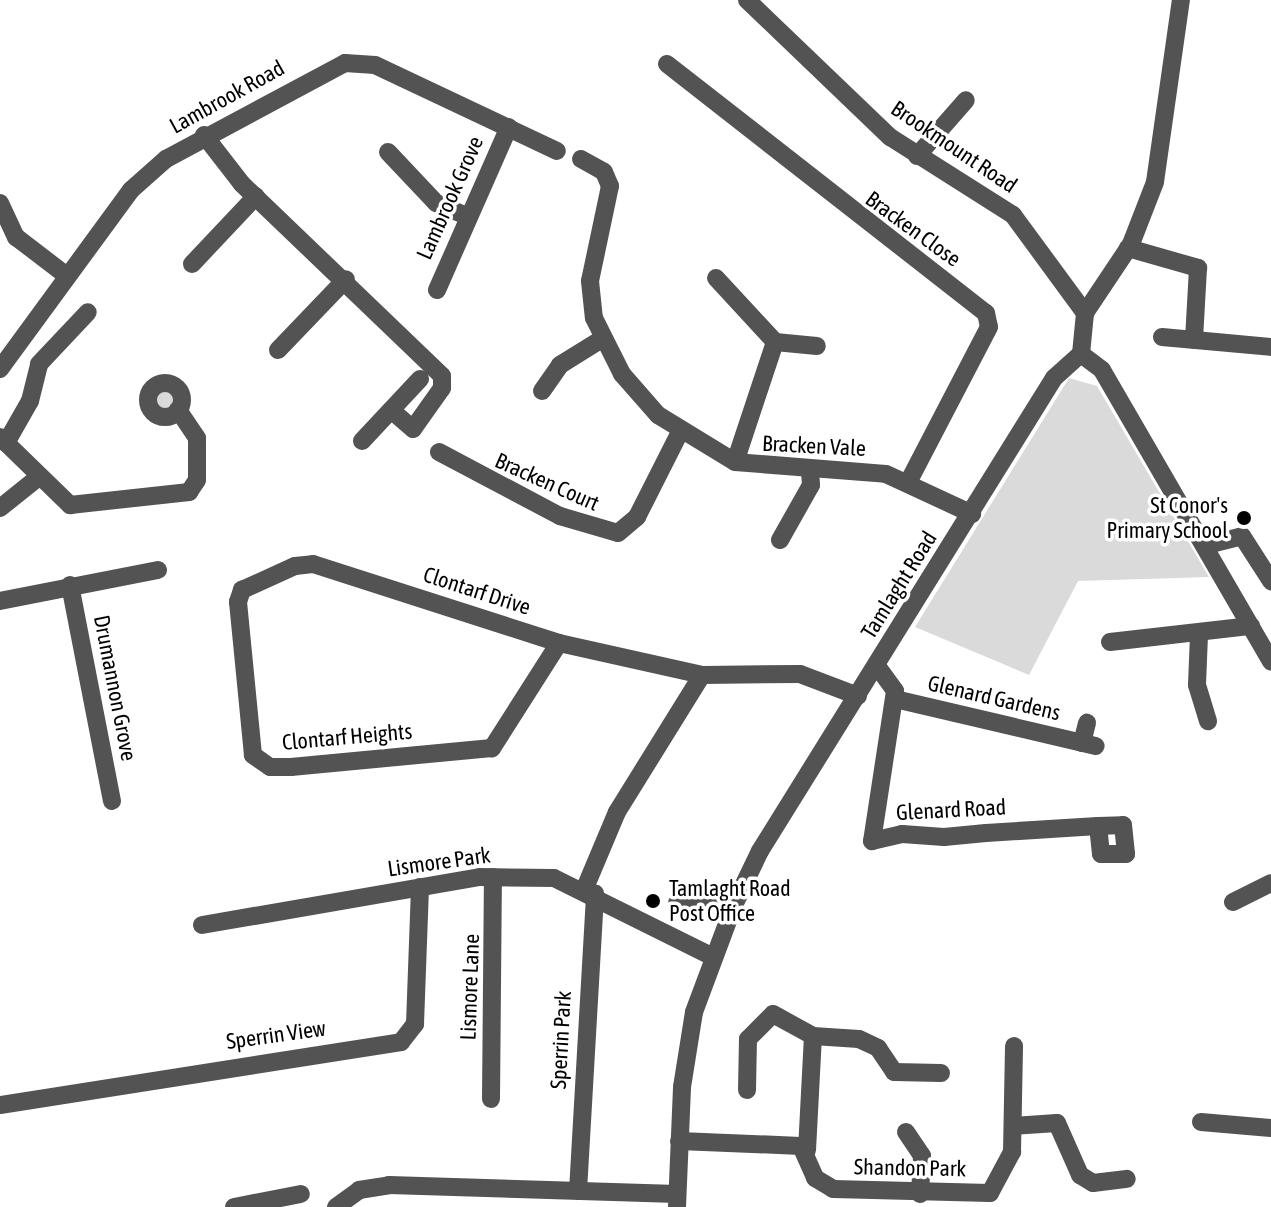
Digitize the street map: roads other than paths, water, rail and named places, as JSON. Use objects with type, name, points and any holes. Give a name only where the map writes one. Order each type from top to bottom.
[{"type":"street","name":"Brookmount Road","points":[[747,0],[808,65],[917,156],[1013,215],[1085,313]]},
{"type":"street","points":[[1181,0],[1155,182],[1128,248],[1085,313],[1081,354],[1102,370],[1260,629],[1271,661]]},
{"type":"street","name":"Lambrook Road","points":[[0,369],[131,190],[204,135],[345,63],[375,65],[557,151]]},
{"type":"street","name":"Bracken Close","points":[[667,64],[986,313],[989,327],[909,481]]},
{"type":"street","points":[[917,156],[966,100]]},
{"type":"street","name":"Lambrook Grove","points":[[437,290],[467,216],[509,127]]},
{"type":"street","points":[[204,135],[256,196],[346,279],[442,376],[442,388],[413,429],[391,410]]},
{"type":"street","points":[[388,152],[436,203],[467,216]]},
{"type":"street","name":"Bracken Vale","points":[[581,159],[604,172],[610,186],[590,281],[602,339],[622,374],[680,432],[735,462],[909,481],[972,514]]},
{"type":"street","points":[[192,264],[256,196]]},
{"type":"street","points":[[0,203],[16,237],[67,276]]},
{"type":"street","points":[[1128,248],[1198,268],[1194,340]]},
{"type":"street","points":[[716,278],[775,342],[817,346]]},
{"type":"street","points":[[278,350],[346,279]]},
{"type":"street","points":[[88,312],[39,364],[30,401],[3,440],[70,505],[194,487],[197,438],[178,410]]},
{"type":"street","points":[[1162,337],[1271,347]]},
{"type":"street","points":[[542,391],[560,365],[602,339]]},
{"type":"street","points":[[735,462],[775,342]]},
{"type":"street","name":"Tamlaght Road","points":[[677,1201],[679,1141],[694,1012],[713,957],[760,851],[1054,378],[1081,354]]},
{"type":"street","points":[[362,441],[420,379]]},
{"type":"street","name":"Bracken Court","points":[[439,452],[574,522],[618,533],[637,517],[680,432]]},
{"type":"street","points":[[780,540],[811,485],[810,470]]},
{"type":"street","points":[[0,508],[40,476]]},
{"type":"street","points":[[1207,545],[1242,536],[1271,581]]},
{"type":"street","name":"Clontarf Drive","points":[[242,590],[313,564],[559,643],[702,675],[800,674],[858,696]]},
{"type":"street","points":[[0,601],[158,570]]},
{"type":"street","name":"Drumannon Grove","points":[[70,585],[112,801]]},
{"type":"street","name":"Clontarf Heights","points":[[242,590],[249,742],[253,755],[270,767],[492,748],[559,643]]},
{"type":"street","points":[[1110,642],[1260,629]]},
{"type":"street","points":[[1199,635],[1197,685],[1208,721]]},
{"type":"street","points":[[877,666],[893,682],[895,699]]},
{"type":"street","points":[[590,890],[617,812],[702,675]]},
{"type":"street","name":"Glenard Gardens","points":[[895,699],[1089,744],[1087,723]]},
{"type":"street","name":"Glenard Road","points":[[895,699],[872,841],[1098,826],[1123,825],[1126,854],[1101,854],[1098,826]]},
{"type":"street","name":"Lismore Park","points":[[202,925],[493,877],[554,878],[590,890],[713,957]]},
{"type":"street","name":"Lismore Lane","points":[[491,1099],[493,877]]},
{"type":"street","points":[[1233,902],[1271,883]]},
{"type":"street","name":"Sperrin View","points":[[0,1105],[401,1042],[415,1024],[420,887]]},
{"type":"street","name":"Sperrin Park","points":[[578,1191],[590,890]]},
{"type":"street","points":[[677,903],[708,900],[733,909]]},
{"type":"street","points":[[747,1090],[748,1039],[773,1014],[813,1036],[878,1048],[894,1072],[941,1073]]},
{"type":"street","name":"Shandon Park","points":[[813,1036],[807,1150],[822,1185],[993,1200],[1006,1167],[1013,1126],[1014,1046]]},
{"type":"street","points":[[1201,1122],[1271,1128]]},
{"type":"street","points":[[1013,1126],[1057,1123],[1080,1175],[1093,1183],[1127,1179]]},
{"type":"street","points":[[906,1132],[922,1156],[920,1194]]},
{"type":"street","points":[[679,1141],[807,1150]]},
{"type":"street","points":[[336,1207],[359,1190],[389,1185],[550,1198],[578,1191],[677,1201]]},
{"type":"street","points":[[234,1207],[301,1194]]},
{"type":"place","name":"St Conor's Primary School","points":[[1244,518]]},
{"type":"place","name":"Tamlaght Road Post Office","points":[[653,901]]}]
